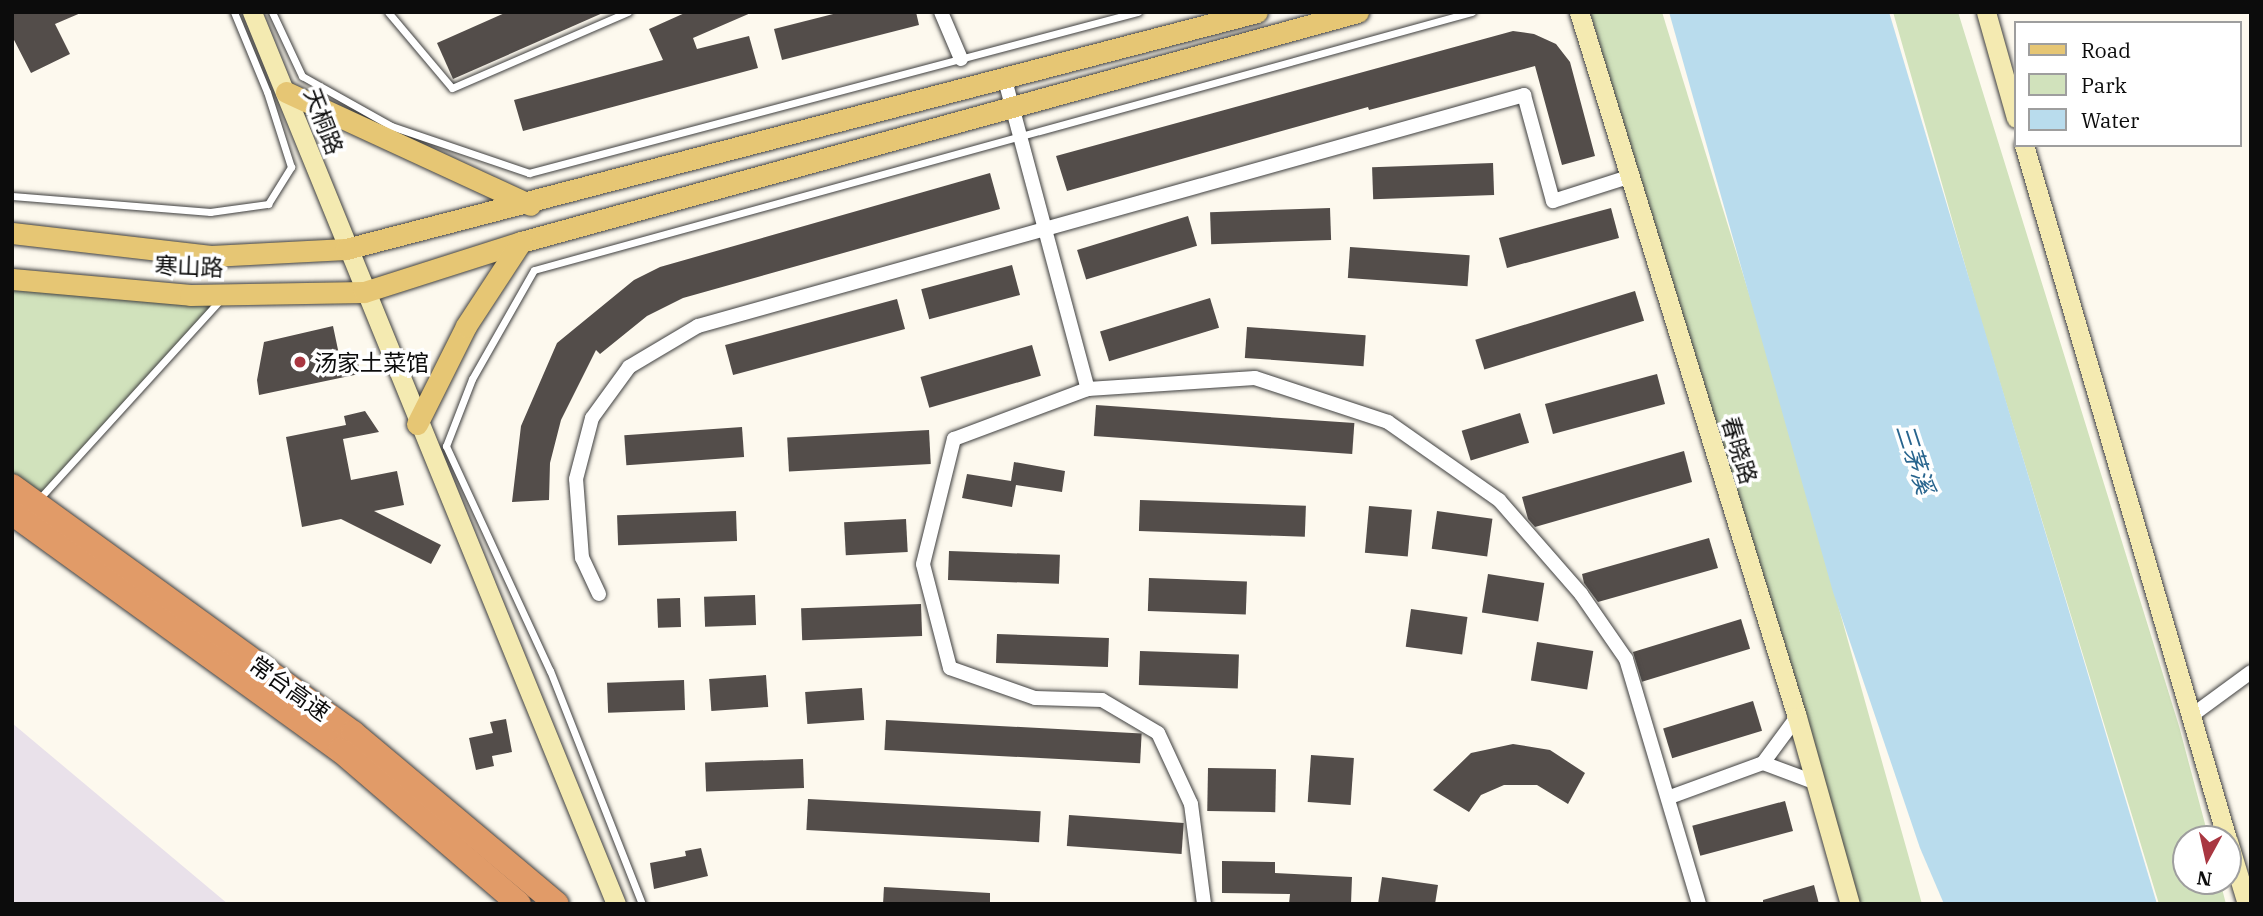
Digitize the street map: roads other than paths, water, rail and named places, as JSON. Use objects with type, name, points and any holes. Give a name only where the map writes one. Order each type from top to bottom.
[{"type":"highway","name":"常台高速","points":[[12,486],[353,733],[557,904]]},
{"type":"highway","name":"常台高速","points":[[12,513],[340,750],[519,904]]},
{"type":"main road","name":"寒山路","points":[[12,233],[211,256],[346,249],[530,205],[1256,12]]},
{"type":"main road","name":"寒山路","points":[[12,279],[190,295],[364,292],[521,242],[1358,12]]},
{"type":"main road","points":[[286,92],[530,205]]},
{"type":"main road","points":[[417,424],[466,327],[521,242]]},
{"type":"street","name":"天桐路","points":[[252,12],[417,424],[616,904]]},
{"type":"street","points":[[941,12],[961,59]]},
{"type":"street","name":"春晓路","points":[[1579,12],[1797,717],[1850,904]]},
{"type":"street","points":[[1986,12],[2014,111]]},
{"type":"street","points":[[1005,80],[1088,389]]},
{"type":"street","points":[[599,594],[582,558],[576,479],[592,418],[629,367],[698,326],[1045,226],[1524,95],[1553,201],[1628,177]]},
{"type":"street","points":[[2025,147],[2224,825]]},
{"type":"street","points":[[1204,904],[1191,804],[1158,733],[1102,700],[1035,698],[950,668],[923,564],[954,439],[1088,389],[1255,378],[1388,422],[1499,500],[1581,594],[1626,659],[1671,797],[1699,904]]},
{"type":"street","points":[[2191,716],[2251,672]]},
{"type":"street","points":[[1671,797],[1763,763],[1797,717]]},
{"type":"street","points":[[1763,763],[1814,782]]},
{"type":"street","points":[[2242,887],[2247,904]]},
{"type":"lane","points":[[12,196],[211,212],[268,204],[291,167],[267,92],[234,12]]},
{"type":"lane","points":[[272,12],[302,76],[391,126],[529,173],[1138,12]]},
{"type":"lane","points":[[388,12],[452,88],[628,12]]},
{"type":"lane","points":[[642,904],[550,671],[446,446],[472,379],[534,270],[1472,12]]},
{"type":"lane","points":[[12,528],[226,294]]},
{"type":"water","name":"三茅溪","points":[[1669,12],[1889,12],[2157,904],[1944,904],[1920,848],[1833,592]]},
{"type":"place","name":"汤家土菜馆","points":[[300,362]]}]
